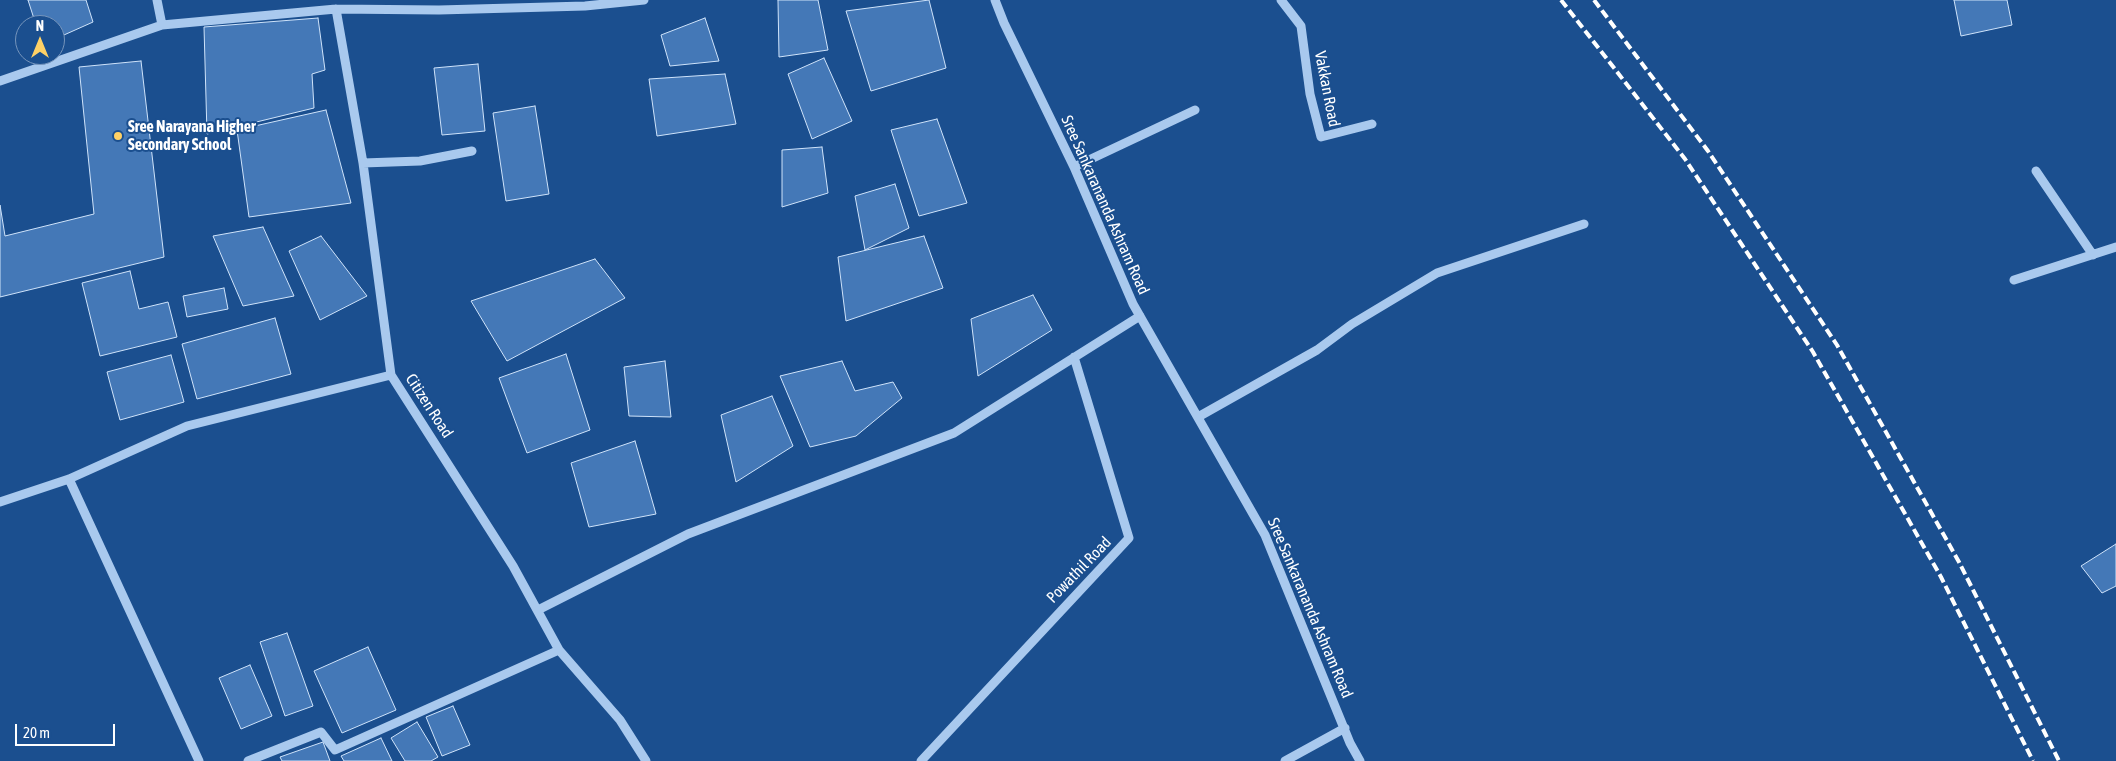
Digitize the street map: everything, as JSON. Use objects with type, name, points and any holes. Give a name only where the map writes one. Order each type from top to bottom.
[{"type":"street","points":[[157,0],[162,25]]},
{"type":"street","points":[[0,81],[162,25],[336,8],[439,10],[585,6],[644,0]]},
{"type":"street","name":"Sree Sankarananda Ashram Road","points":[[995,0],[1004,24],[1074,167],[1140,316],[1265,535],[1360,761]]},
{"type":"street","name":"Vakkan Road","points":[[1280,0],[1301,26],[1310,94],[1321,137],[1372,124]]},
{"type":"street","name":"Citizen Road","points":[[336,8],[363,163],[391,375],[513,566],[560,650],[620,720],[646,761]]},
{"type":"street","points":[[1074,167],[1195,110]]},
{"type":"street","points":[[363,163],[420,161],[472,151]]},
{"type":"street","points":[[2036,171],[2093,255]]},
{"type":"street","points":[[1198,417],[1317,350],[1352,324],[1438,273],[1584,224]]},
{"type":"street","points":[[2014,280],[2116,247]]},
{"type":"street","points":[[538,610],[688,534],[954,433],[1140,316]]},
{"type":"street","name":"Powathil Road","points":[[927,759],[1129,538],[1074,357]]},
{"type":"street","points":[[0,502],[69,479],[187,426],[391,375]]},
{"type":"street","points":[[69,479],[199,761]]},
{"type":"street","points":[[248,761],[321,732],[335,750],[560,650]]},
{"type":"street","points":[[1284,761],[1345,728]]},
{"type":"building","points":[[28,0],[86,0],[93,22],[65,35],[65,15],[33,15]]},
{"type":"building","points":[[778,0],[818,0],[828,50],[779,57]]},
{"type":"building","points":[[929,0],[946,68],[871,91],[846,11]]},
{"type":"building","points":[[1954,0],[2007,0],[2012,25],[1961,36]]},
{"type":"building","points":[[318,18],[325,70],[312,74],[314,108],[207,134],[204,27]]},
{"type":"building","points":[[705,18],[719,61],[670,66],[661,35]]},
{"type":"building","points":[[824,58],[852,121],[812,139],[788,74]]},
{"type":"building","name":"Sree Narayana Higher Secondary School","points":[[141,61],[164,257],[0,297],[0,205],[5,236],[94,214],[79,67]]},
{"type":"building","points":[[478,64],[485,131],[442,135],[434,68]]},
{"type":"building","points":[[725,74],[736,124],[657,136],[649,79]]},
{"type":"building","points":[[535,106],[549,194],[506,201],[493,113]]},
{"type":"building","points":[[326,110],[351,203],[249,217],[237,130]]},
{"type":"building","points":[[937,119],[967,203],[919,216],[891,130]]},
{"type":"building","points":[[822,147],[828,193],[782,207],[782,150]]},
{"type":"building","points":[[895,184],[909,228],[865,250],[855,196]]},
{"type":"building","points":[[263,227],[294,296],[243,306],[213,236]]},
{"type":"building","points":[[321,236],[367,296],[320,320],[289,251]]},
{"type":"building","points":[[924,236],[943,288],[846,321],[838,257]]},
{"type":"building","points":[[595,259],[625,298],[507,361],[471,301]]},
{"type":"building","points":[[130,271],[139,309],[168,302],[177,337],[100,356],[82,283]]},
{"type":"building","points":[[224,288],[228,309],[187,317],[183,296]]},
{"type":"building","points":[[1033,295],[1052,330],[978,376],[971,319]]},
{"type":"building","points":[[275,318],[291,374],[197,399],[182,344]]},
{"type":"building","points":[[566,354],[590,430],[527,453],[499,378]]},
{"type":"building","points":[[171,355],[184,402],[120,420],[107,372]]},
{"type":"building","points":[[665,361],[671,417],[629,416],[624,367]]},
{"type":"building","points":[[842,361],[855,391],[893,382],[902,398],[856,436],[810,447],[780,376]]},
{"type":"building","points":[[772,396],[793,446],[736,482],[721,415]]},
{"type":"building","points":[[635,441],[656,514],[589,527],[571,463]]},
{"type":"building","points":[[2116,544],[2116,586],[2102,593],[2081,566]]},
{"type":"building","points":[[287,633],[313,706],[285,716],[260,642]]},
{"type":"building","points":[[368,647],[396,710],[342,733],[314,671]]},
{"type":"building","points":[[250,665],[272,716],[241,729],[219,678]]},
{"type":"building","points":[[453,706],[470,745],[442,756],[426,717]]},
{"type":"building","points":[[417,722],[438,757],[431,761],[405,761],[391,738]]},
{"type":"building","points":[[381,738],[392,761],[344,761],[341,756]]},
{"type":"building","points":[[323,742],[330,761],[282,761],[280,757]]},
{"type":"railway","points":[[1561,0],[1685,159],[1813,352],[1941,577],[2033,761]]},
{"type":"railway","points":[[1594,0],[1708,151],[1837,345],[1959,562],[2059,761]]},
{"type":"place","name":"Sree Narayana Higher Secondary School","points":[[118,136]]}]
